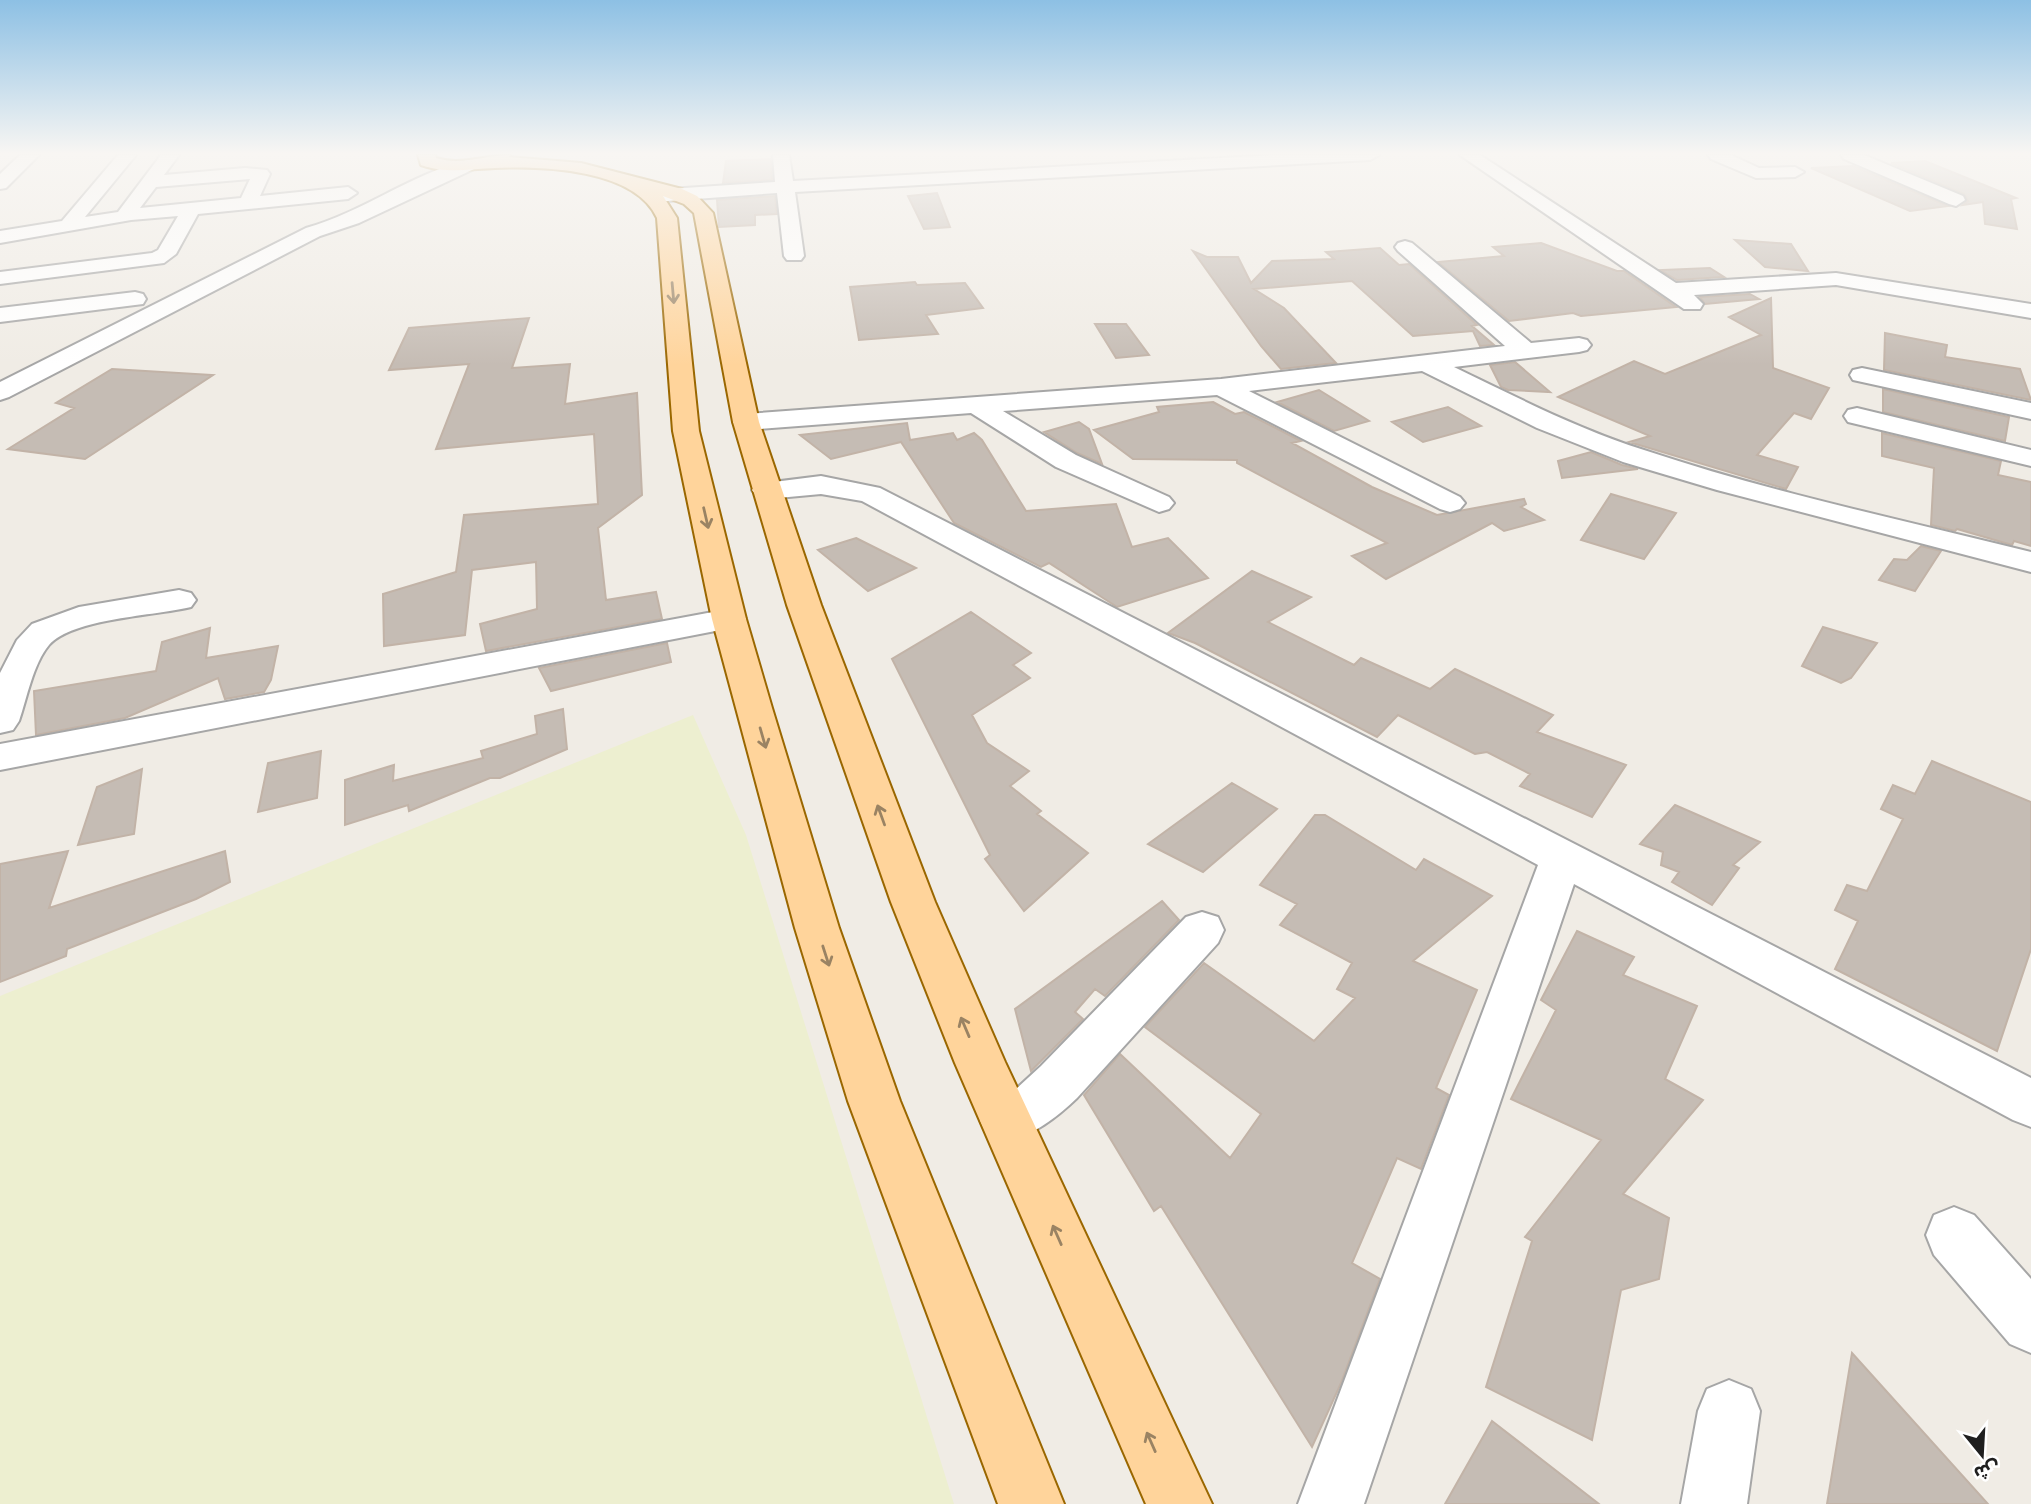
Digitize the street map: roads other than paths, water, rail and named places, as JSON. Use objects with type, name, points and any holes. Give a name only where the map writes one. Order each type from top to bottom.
[{"type":"main road","points":[[668,225],[686,431],[729,619],[817,929],[874,1101],[1031,1504]]},
{"type":"main road","points":[[706,225],[746,422],[803,605],[913,902],[1006,1120],[1179,1504]]},
{"type":"street","points":[[0,237],[68,225]]},
{"type":"street","points":[[0,278],[157,259],[166,254],[182,225]]},
{"type":"street","points":[[313,232],[320,225]]},
{"type":"street","points":[[0,391],[313,232],[334,225]]},
{"type":"street","points":[[790,225],[794,256]]},
{"type":"street","points":[[1575,225],[1700,309]]},
{"type":"street","points":[[1405,247],[1526,352]]},
{"type":"street","points":[[1672,290],[1836,279],[2031,311]]},
{"type":"street","points":[[0,315],[135,299]]},
{"type":"street","points":[[746,422],[1221,387],[1430,365],[1578,345]]},
{"type":"street","points":[[1430,365],[1567,431],[1633,456],[1727,484],[2031,562]]},
{"type":"street","points":[[1862,375],[2031,411]]},
{"type":"street","points":[[1221,387],[1450,503]]},
{"type":"street","points":[[977,406],[1066,461],[1159,503]]},
{"type":"street","points":[[1857,416],[2031,457]]},
{"type":"street","points":[[767,490],[821,485],[870,495],[2031,1104]]},
{"type":"street","points":[[3,707],[34,639],[47,627],[66,620],[179,600]]},
{"type":"street","points":[[0,757],[729,619]]},
{"type":"street","points":[[1331,1504],[1562,858]]},
{"type":"street","points":[[1006,1120],[1034,1105],[1059,1082],[1202,930]]},
{"type":"street","points":[[1954,1235],[2031,1323]]},
{"type":"street","points":[[1714,1504],[1728,1412]]}]
